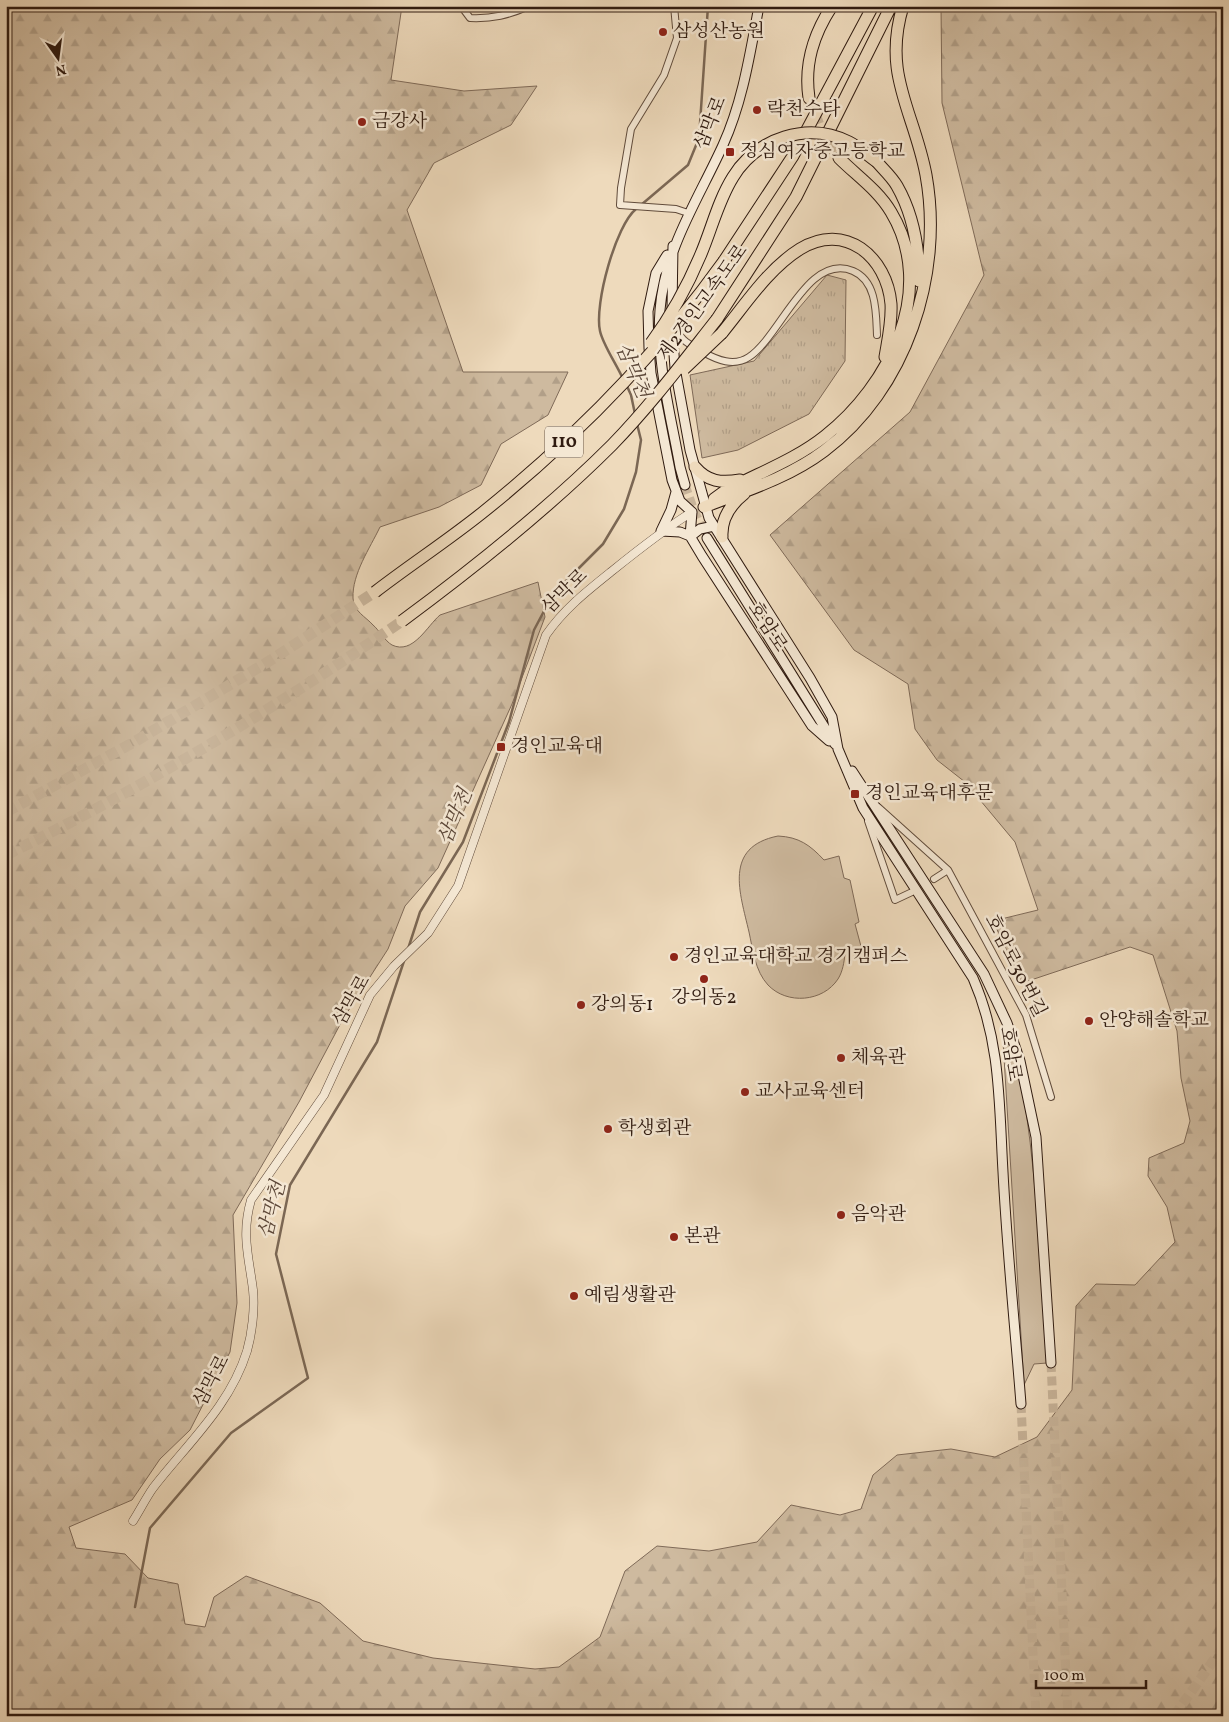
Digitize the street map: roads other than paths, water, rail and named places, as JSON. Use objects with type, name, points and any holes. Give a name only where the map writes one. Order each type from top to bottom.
[{"type":"highway","points":[[809,98],[807,84],[808,57],[819,29],[832,6]]},
{"type":"highway","name":"제2경인고속도로","points":[[375,592],[510,490],[565,442],[632,374],[684,314],[724,261],[793,156],[872,6]]},
{"type":"highway","name":"제2경인고속도로","points":[[402,621],[456,581],[541,511],[613,444],[648,406],[717,319],[796,197],[891,6]]},
{"type":"highway","points":[[704,507],[725,491],[750,484],[809,461],[825,451],[858,419],[875,398],[894,368],[924,293],[930,241],[930,207],[924,165],[902,94],[896,62],[896,36],[903,6]]},
{"type":"highway","points":[[632,374],[688,281],[701,254],[728,184],[750,157],[778,138],[811,133],[837,137],[848,141],[876,162],[896,184],[913,226],[919,272],[919,296],[914,317]]},
{"type":"highway","points":[[722,537],[722,525],[730,508],[750,484],[831,431],[862,399],[896,345],[909,300],[908,257],[900,229],[887,205],[876,192],[839,158]]},
{"type":"highway","points":[[648,406],[722,333],[784,260],[809,244],[827,240],[842,240],[856,245],[867,252],[885,279],[890,294],[891,314],[883,367]]},
{"type":"highway","points":[[695,467],[701,475],[713,481],[750,484]]},
{"type":"main road","name":"삼막로","points":[[673,246],[672,315],[674,368],[704,507],[692,512],[680,501],[672,480],[651,373],[648,311],[656,273],[673,246],[723,144],[744,85],[759,6]]},
{"type":"main road","name":"삼막로","points":[[673,246],[665,276],[660,310],[660,347],[677,448],[686,485]]},
{"type":"main road","points":[[672,480],[682,487],[688,488],[699,483]]},
{"type":"main road","points":[[676,492],[674,502],[661,531],[680,532],[690,536]]},
{"type":"main road","name":"호암로","points":[[704,507],[832,717],[838,749],[864,808],[974,978],[990,1026],[998,1071],[1003,1173],[1020,1404]]},
{"type":"main road","points":[[690,536],[692,512]]},
{"type":"main road","points":[[690,536],[700,529],[714,526]]},
{"type":"main road","name":"호암로","points":[[690,536],[812,726],[838,749]]},
{"type":"main road","name":"호암로","points":[[707,538],[838,749],[984,974],[1007,1022],[1020,1061],[1036,1137],[1051,1363]]},
{"type":"street","points":[[461,6],[470,18],[490,19],[511,14],[529,6]]},
{"type":"street","points":[[674,6],[677,38],[664,75],[631,129],[621,188],[620,206],[676,209],[688,213]]},
{"type":"street","points":[[672,315],[680,338],[688,344],[727,363],[748,358],[762,344],[818,273],[834,267],[844,267],[863,277],[870,287],[875,303],[877,335]]},
{"type":"street","name":"삼막로","points":[[133,1521],[152,1490],[210,1421],[230,1390],[247,1351],[252,1321],[253,1291],[245,1240],[246,1219],[251,1200],[324,1094],[370,995],[394,966],[415,947],[445,909],[458,886],[546,635],[560,616],[574,602],[661,531],[692,512]]},
{"type":"street","name":"호암로30번길","points":[[872,801],[948,870],[1026,1015],[1051,1097]]},
{"type":"street","points":[[864,808],[895,900],[912,892]]},
{"type":"street","points":[[934,878],[948,870]]},
{"type":"waterway","name":"삼막천","points":[[641,205],[688,165],[699,138],[708,6]]},
{"type":"waterway","name":"삼막천","points":[[623,379],[600,331],[600,303],[603,285],[614,248],[628,218],[636,209]]},
{"type":"waterway","name":"삼막천","points":[[626,384],[631,395],[635,414]]},
{"type":"waterway","name":"삼막천","points":[[408,949],[420,912],[463,842],[509,722],[534,630],[553,594],[603,544],[624,509],[636,472],[641,440],[637,424]]},
{"type":"waterway","name":"삼막천","points":[[135,1607],[150,1528],[231,1433],[308,1378],[276,1254],[290,1185],[377,1042],[404,961]]},
{"type":"tunnel","points":[[809,98],[823,136],[839,158]]},
{"type":"tunnel","points":[[685,485],[694,511],[707,538]]},
{"type":"tunnel","points":[[6,812],[136,741],[271,660],[375,592]]},
{"type":"tunnel","points":[[6,855],[159,774],[306,685],[402,621]]},
{"type":"tunnel","points":[[1051,1363],[1068,1716]]},
{"type":"tunnel","points":[[1021,1404],[1036,1716]]},
{"type":"tunnel","points":[[1174,1716],[1223,1647]]},
{"type":"tunnel","points":[[1219,1716],[1223,1711]]},
{"type":"place","name":"삼성산농원","points":[[663,32]]},
{"type":"place","name":"락천수타","points":[[757,110]]},
{"type":"place","name":"금강사","points":[[362,122]]},
{"type":"place","name":"정심여자중고등학교","points":[[730,152]]},
{"type":"place","name":"경인교육대","points":[[501,747]]},
{"type":"place","name":"경인교육대후문","points":[[855,794]]},
{"type":"place","name":"경인교육대학교 경기캠퍼스","points":[[674,957]]},
{"type":"place","name":"강의동2","points":[[704,979]]},
{"type":"place","name":"강의동1","points":[[581,1005]]},
{"type":"place","name":"안양해솔학교","points":[[1089,1021]]},
{"type":"place","name":"체육관","points":[[841,1058]]},
{"type":"place","name":"교사교육센터","points":[[745,1092]]},
{"type":"place","name":"학생회관","points":[[608,1129]]},
{"type":"place","name":"음악관","points":[[841,1215]]},
{"type":"place","name":"본관","points":[[674,1237]]},
{"type":"place","name":"예림생활관","points":[[574,1296]]}]
